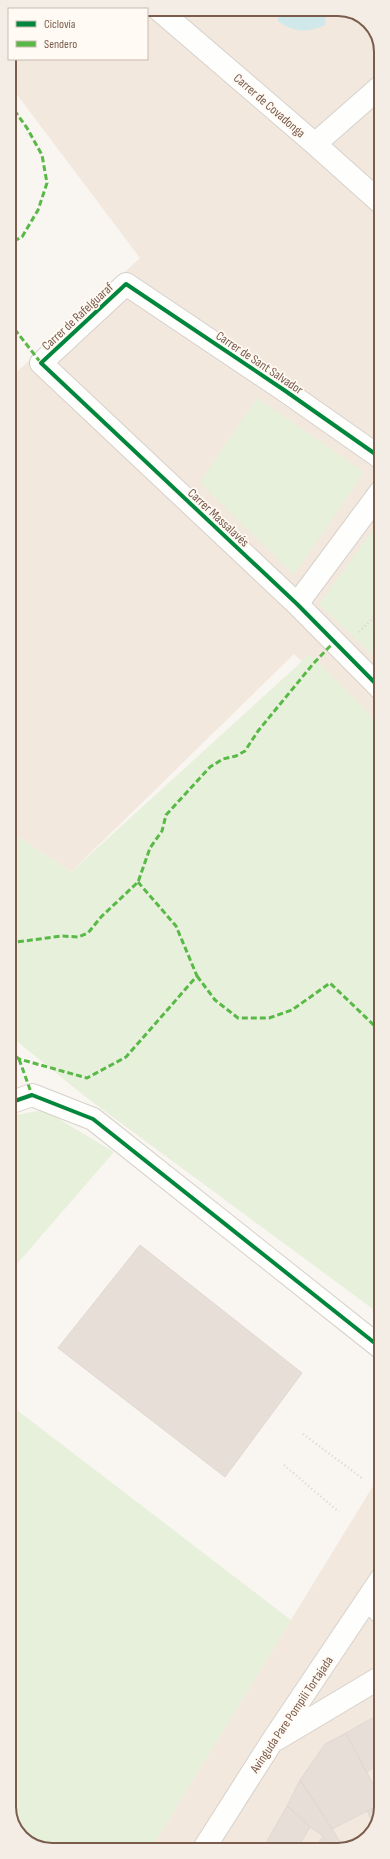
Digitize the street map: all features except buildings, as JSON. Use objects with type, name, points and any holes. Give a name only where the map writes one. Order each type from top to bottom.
[{"type":"street","name":"Carrer de Covadonga","points":[[166,16],[374,197]]},
{"type":"street","points":[[315,144],[374,92]]},
{"type":"street","name":"Carrer de Rafelguaraf","points":[[41,363],[126,284]]},
{"type":"street","name":"Carrer de Sant Salvador","points":[[126,284],[284,390],[374,453]]},
{"type":"street","name":"Carrer Massalavés","points":[[41,363],[297,604],[374,682]]},
{"type":"street","points":[[297,604],[374,500]]},
{"type":"street","points":[[16,1101],[32,1095],[93,1119],[374,1342]]},
{"type":"street","name":"Avinguda Pare Pompili Tortajada","points":[[207,1843],[271,1743],[374,1607]]},
{"type":"street","points":[[271,1743],[374,1681]]},
{"type":"path","points":[[354,637],[374,617]]},
{"type":"path","points":[[303,1434],[362,1478]]},
{"type":"path","points":[[284,1465],[339,1512]]},
{"type":"shaded area","points":[[148,16],[341,16],[352,19],[364,26],[374,47],[374,732],[294,654],[71,872],[16,836],[16,373],[140,258],[16,93],[16,60],[148,60]]},
{"type":"shaded area","points":[[374,1484],[374,1807],[368,1827],[356,1838],[343,1843],[154,1843]]},
{"type":"green space","points":[[257,398],[364,472],[294,575],[200,482]]},
{"type":"green space","points":[[374,529],[374,656],[319,604]]},
{"type":"green space","points":[[310,654],[374,719],[374,1310],[87,1098],[16,1041],[16,836],[71,872]]},
{"type":"green space","points":[[44,1110],[114,1152],[16,1265],[16,1115]]},
{"type":"green space","points":[[16,1409],[291,1620],[154,1843],[49,1843],[36,1839],[26,1833],[16,1812]]},
{"type":"water","points":[[278,16],[326,17],[325,25],[319,28],[307,30],[295,30],[278,21]]},
{"type":"marked path","points":[[16,113],[27,128],[42,155],[47,183],[38,210],[22,237],[16,240]]},
{"type":"marked path","points":[[16,331],[41,363]]},
{"type":"marked path","points":[[16,942],[62,936],[78,937],[88,933],[101,917],[138,882],[150,848],[162,831],[166,815],[210,767],[223,759],[236,756],[245,751],[258,731],[313,664],[333,643]]},
{"type":"marked path","points":[[16,1057],[19,1059],[87,1078],[126,1057],[197,976],[176,926],[138,882]]},
{"type":"marked path","points":[[197,976],[215,1000],[238,1018],[269,1018],[292,1010],[330,983],[374,1025]]},
{"type":"marked path","points":[[19,1059],[32,1095]]},
{"type":"cycle path","points":[[374,453],[284,390],[126,284],[41,363],[297,604],[374,682]]},
{"type":"cycle path","points":[[16,1101],[32,1095],[93,1119],[374,1342]]}]
